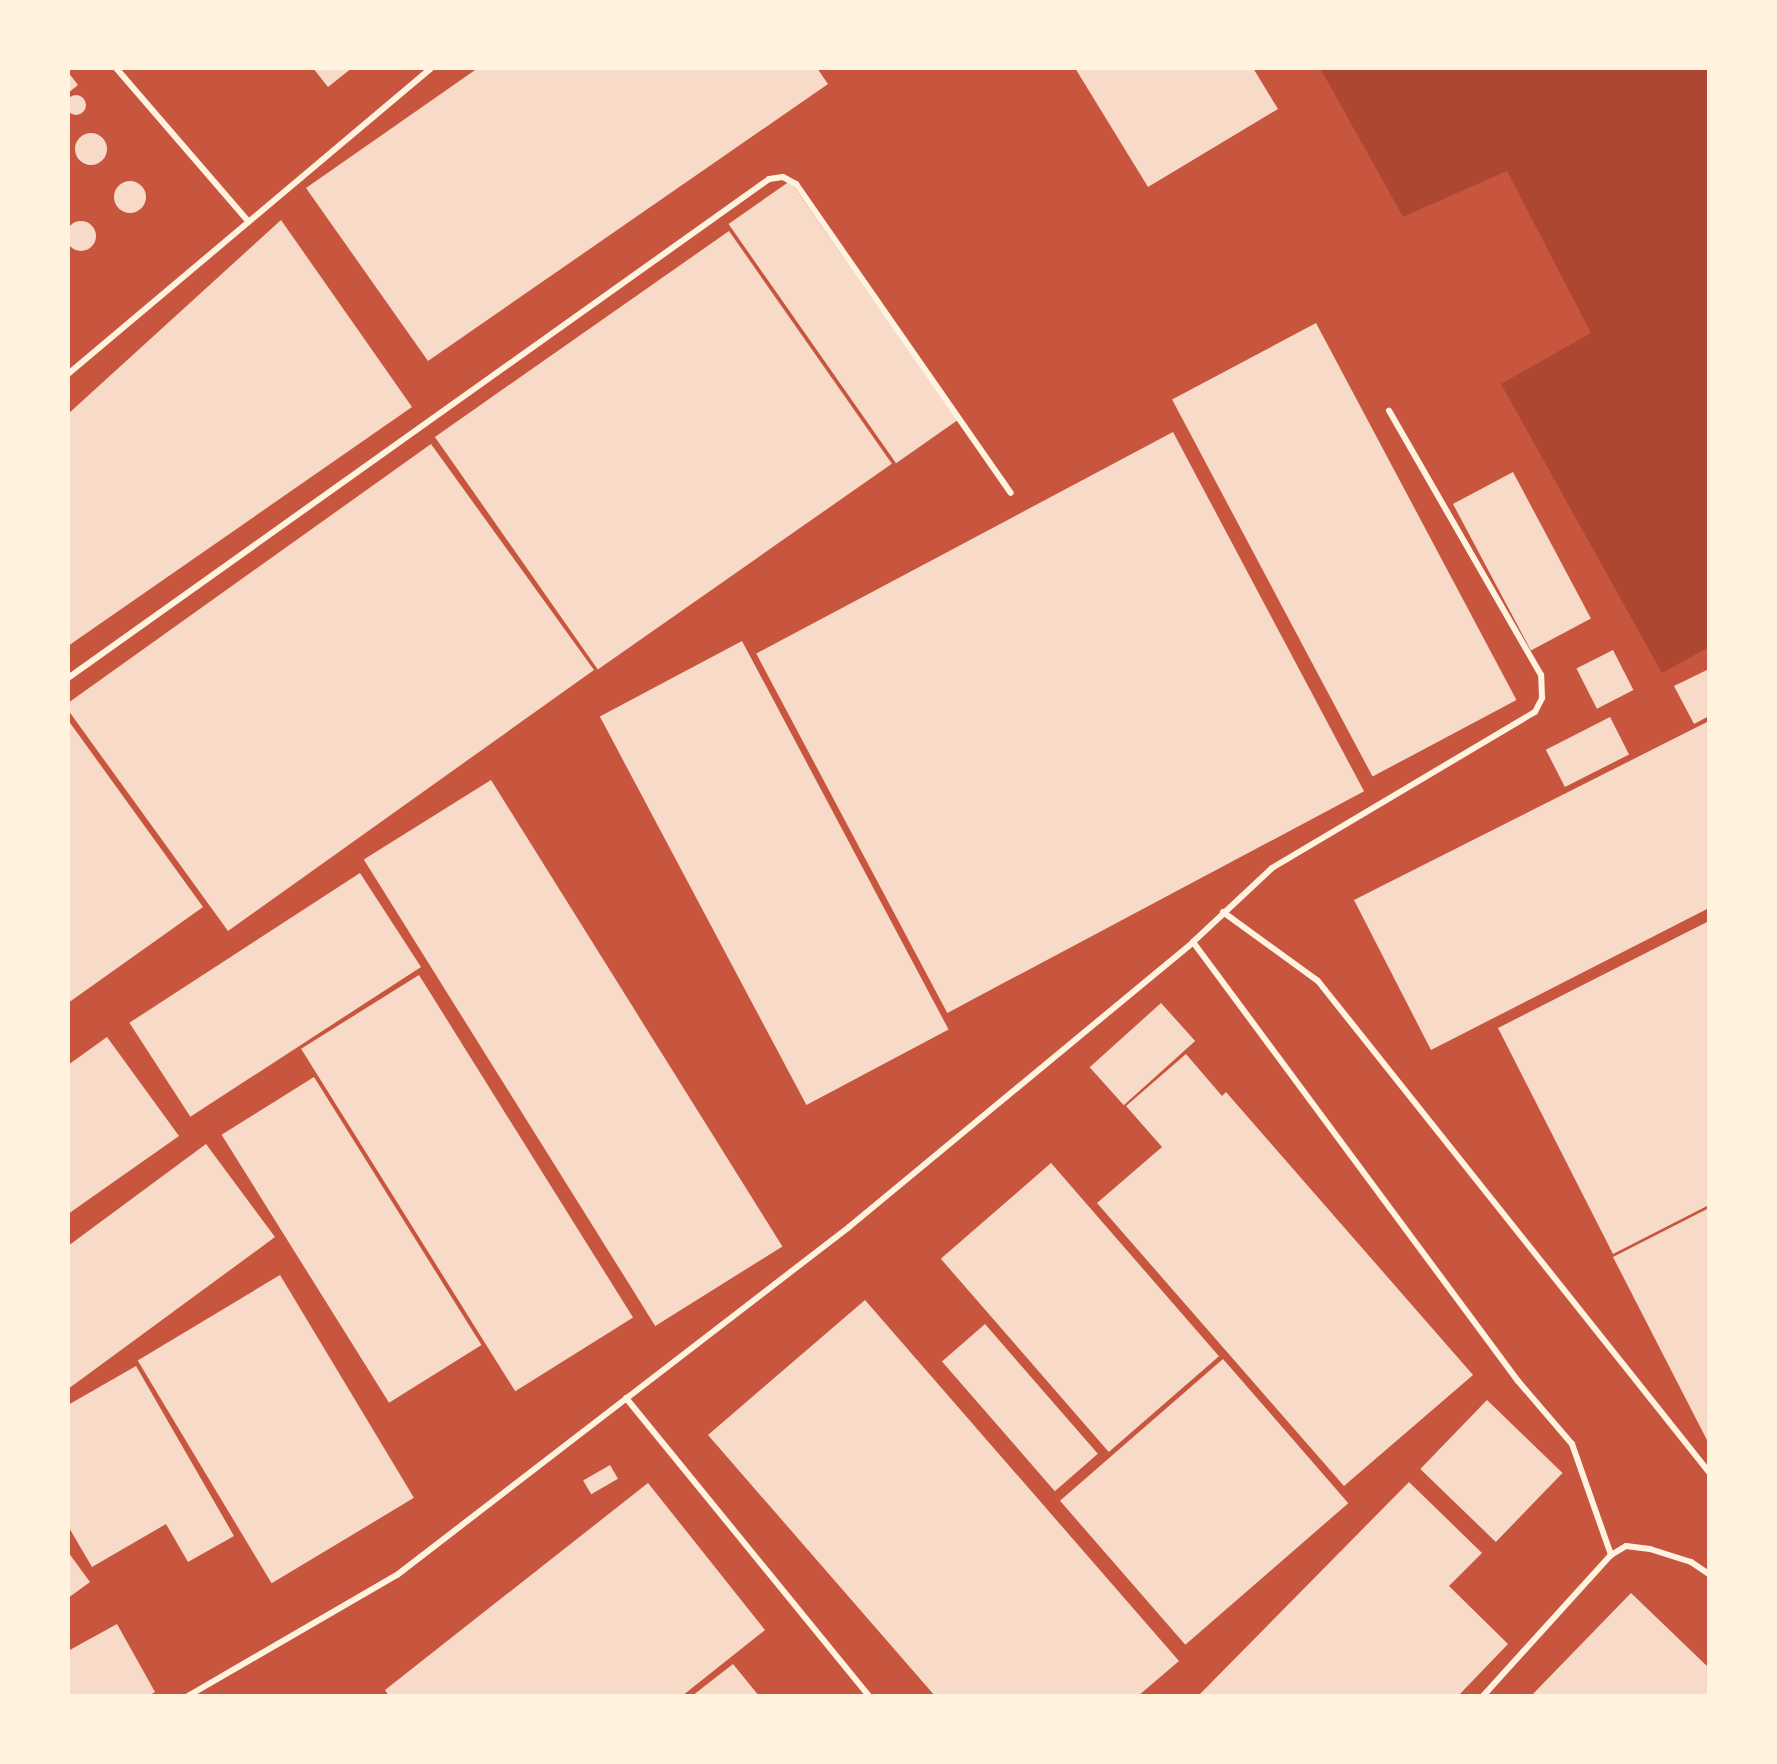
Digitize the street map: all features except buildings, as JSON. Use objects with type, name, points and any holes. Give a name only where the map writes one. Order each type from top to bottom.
[{"type":"lane","points":[[116,68],[249,222]]},
{"type":"lane","points":[[68,374],[432,68]]},
{"type":"lane","points":[[68,678],[769,179],[783,177],[796,184],[1011,493]]},
{"type":"lane","points":[[188,1696],[397,1575],[849,1227],[1193,942],[1272,868],[1535,712],[1542,698],[1541,675],[1389,411]]},
{"type":"lane","points":[[1223,912],[1318,981],[1709,1472]]},
{"type":"lane","points":[[1193,942],[1518,1381],[1572,1444],[1611,1555]]},
{"type":"lane","points":[[626,1398],[869,1696]]},
{"type":"lane","points":[[1483,1696],[1611,1555],[1626,1546],[1650,1549],[1691,1562],[1709,1574]]},
{"type":"shaded area","points":[[1320,68],[1709,68],[1709,647],[1662,673],[1501,384],[1591,333],[1507,171],[1403,217]]}]
